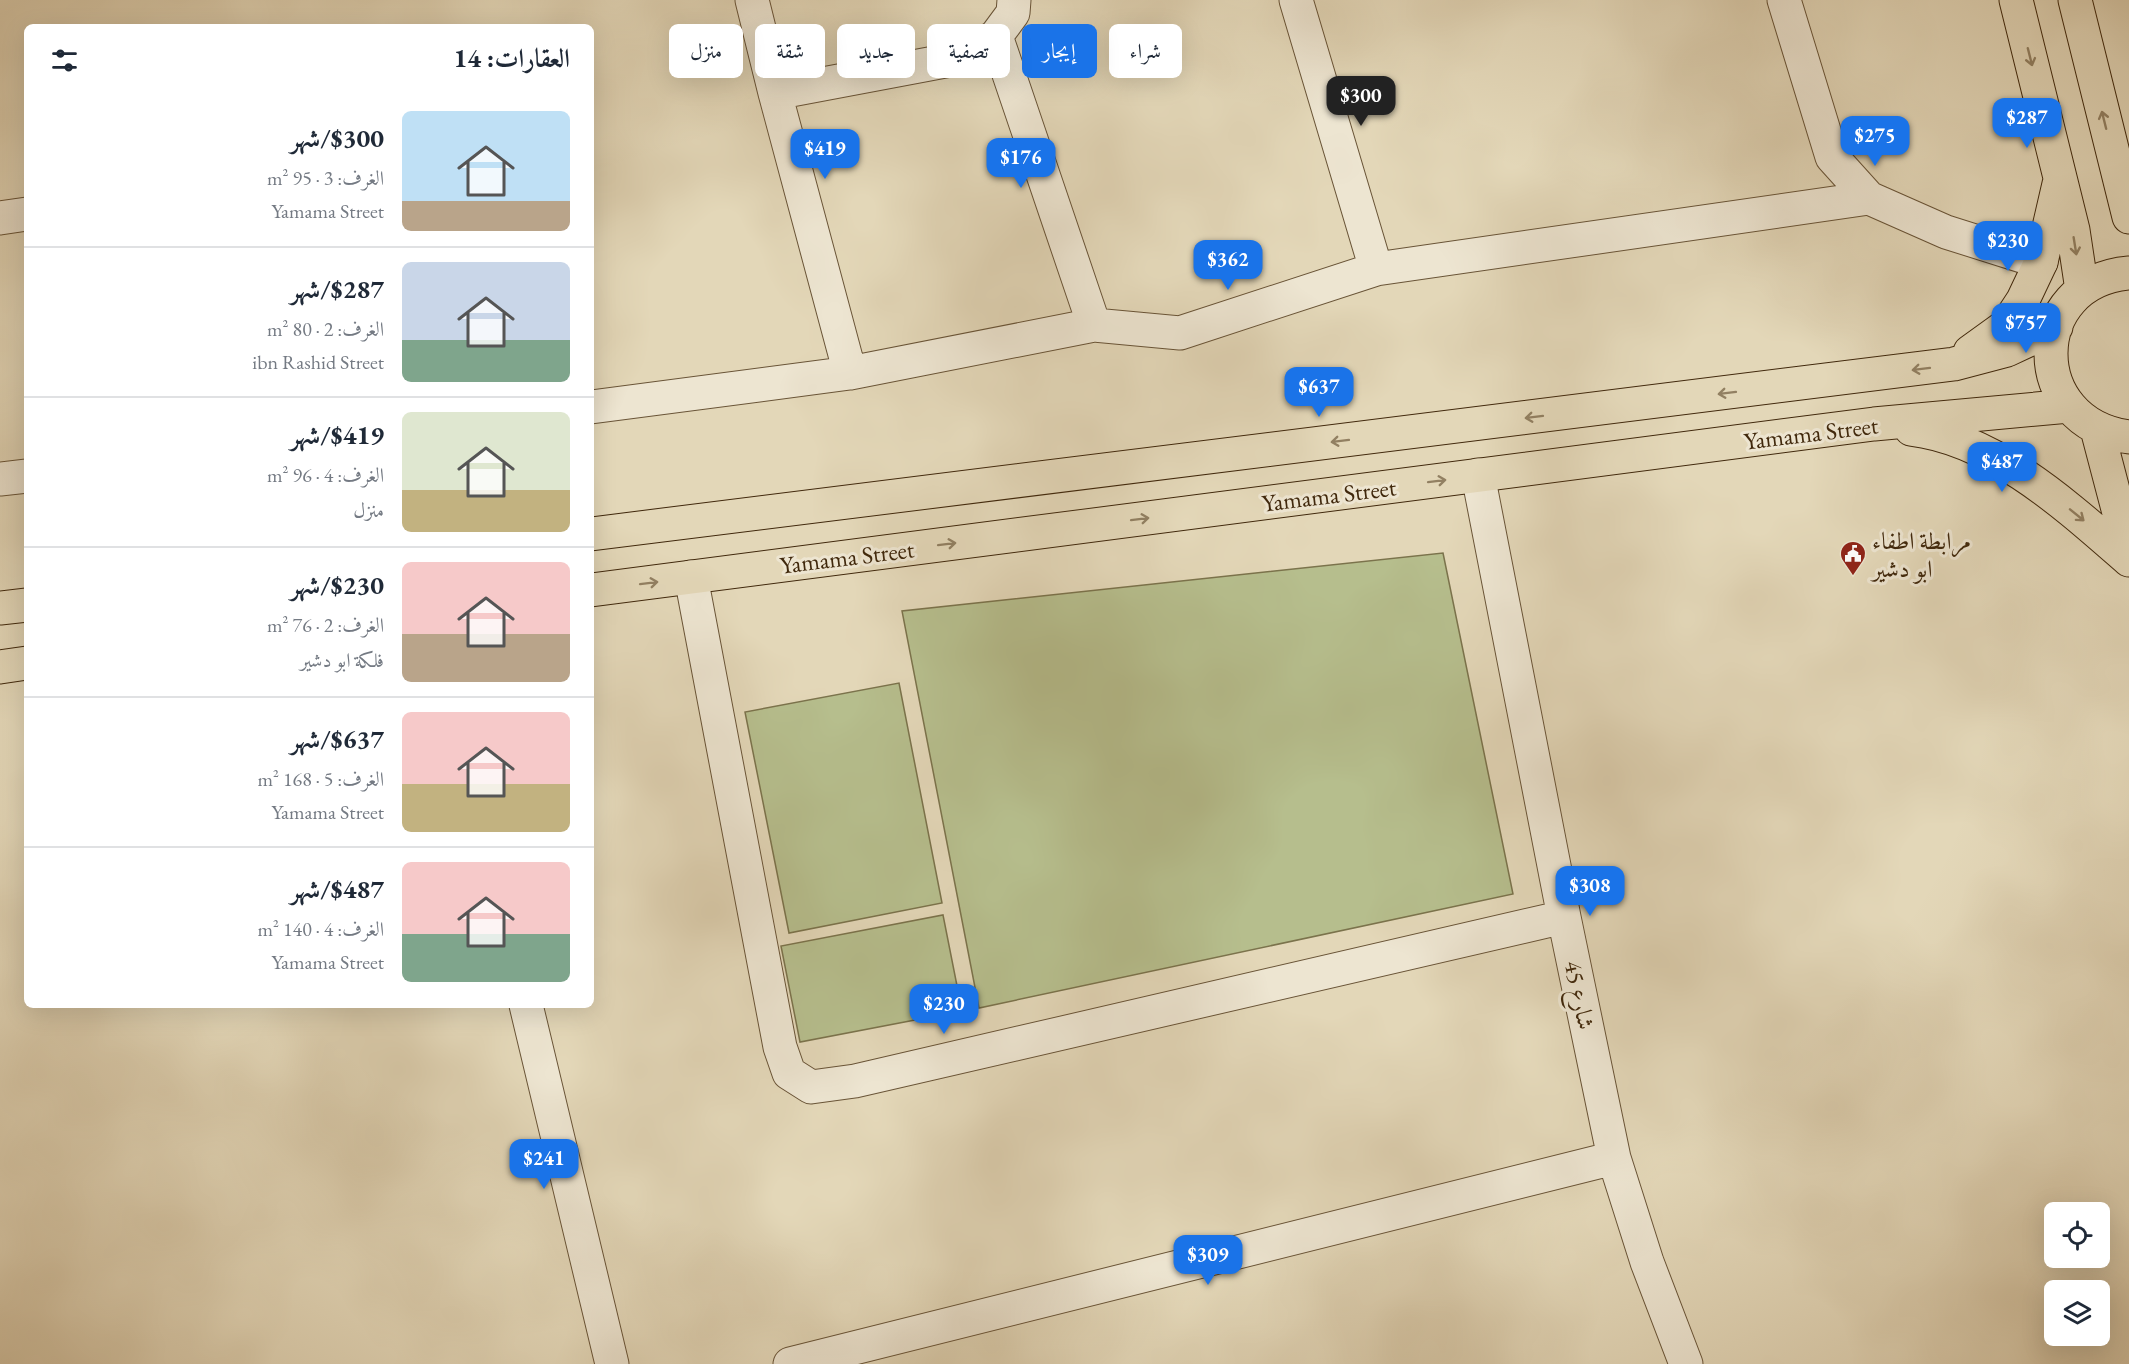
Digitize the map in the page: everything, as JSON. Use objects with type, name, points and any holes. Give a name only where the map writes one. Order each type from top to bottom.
[{"type":"main road","points":[[2016,0],[2073,230],[2082,290]]},
{"type":"main road","points":[[2075,0],[2129,217]]},
{"type":"main road","points":[[1954,364],[2006,326],[2023,300],[2041,262],[2060,180]]},
{"type":"main road","points":[[2129,273],[2106,277],[2082,290],[2071,300],[2055,327],[2051,347],[2052,368],[2057,388],[2068,406],[2097,429],[2129,437]]},
{"type":"main road","name":"Yamama Street","points":[[594,534],[1954,364],[2007,350],[2055,327]]},
{"type":"main road","name":"Yamama Street","points":[[594,590],[1874,424],[2068,406]]},
{"type":"main road","points":[[1874,424],[1922,430],[1953,439],[1989,455],[2032,481],[2079,516],[2129,560]]},
{"type":"main road","points":[[2097,429],[2129,551]]},
{"type":"main road","points":[[0,608],[24,605]]},
{"type":"main road","points":[[0,667],[24,663]]},
{"type":"street","points":[[752,0],[850,373]]},
{"type":"street","points":[[1005,24],[1013,13],[1014,0]]},
{"type":"street","points":[[1296,0],[1376,269]]},
{"type":"street","points":[[1784,0],[1832,157],[1869,198],[1946,232],[2041,262]]},
{"type":"street","points":[[775,93],[927,64]]},
{"type":"street","points":[[1010,77],[1094,325]]},
{"type":"street","points":[[594,407],[850,373],[1094,325],[1180,333],[1376,269],[1869,198]]},
{"type":"street","points":[[0,218],[24,214]]},
{"type":"street","name":"شارع 45","points":[[1478,475],[1564,917],[1614,1158],[1647,1262],[1686,1364]]},
{"type":"street","points":[[0,479],[24,476]]},
{"type":"street","points":[[691,577],[780,1047],[789,1073],[811,1087],[855,1082],[1564,917]]},
{"type":"street","points":[[527,1008],[612,1364]]},
{"type":"street","points":[[790,1364],[1614,1158]]},
{"type":"green space","points":[[1443,553],[1513,894],[979,1008],[902,611]]},
{"type":"green space","points":[[899,683],[942,903],[789,933],[745,712]]},
{"type":"green space","points":[[943,915],[962,1011],[800,1042],[781,946]]},
{"type":"place","name":"مرابطة اطفاء ابو دشير","points":[[1853,577]]}]
